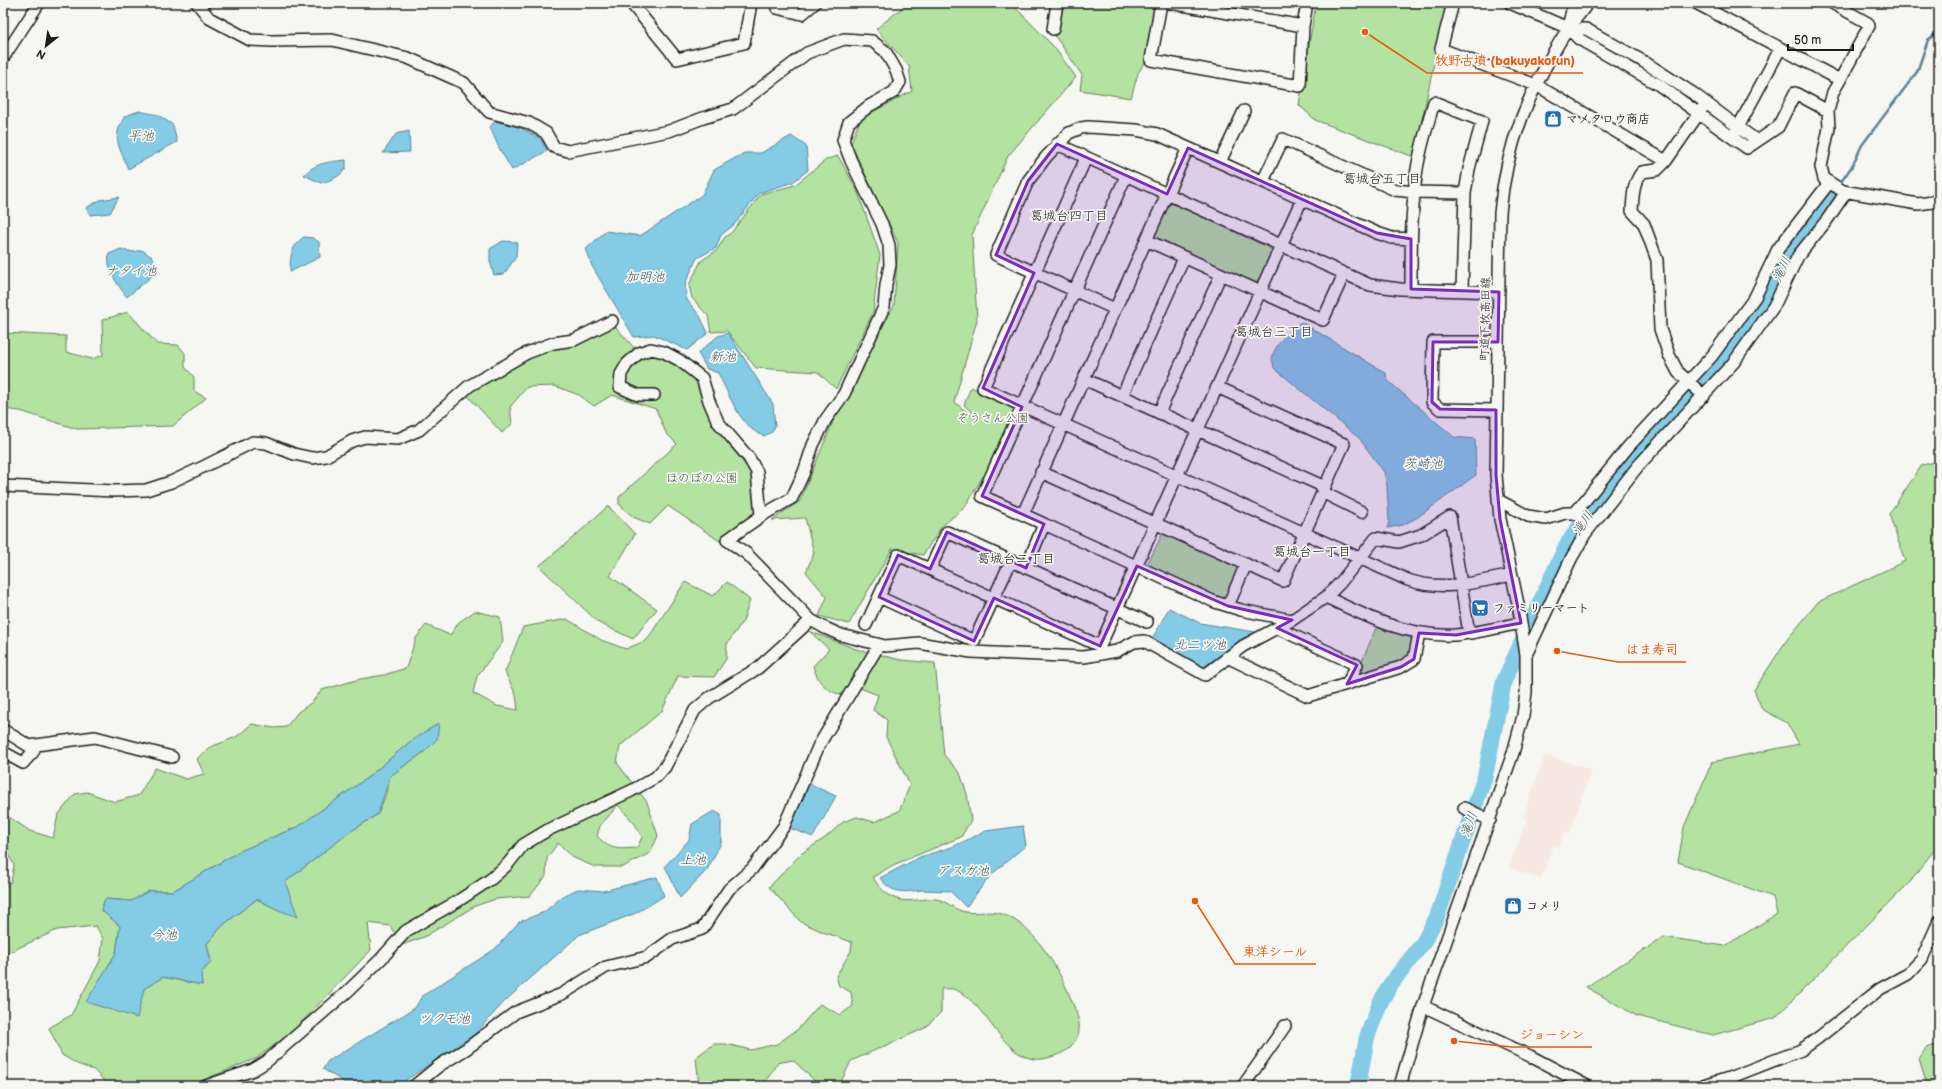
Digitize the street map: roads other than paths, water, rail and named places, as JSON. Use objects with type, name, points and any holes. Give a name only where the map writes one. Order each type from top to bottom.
[{"type":"street","points":[[3,58],[39,3]]},
{"type":"street","points":[[197,3],[209,18],[250,40],[332,40],[408,58],[464,83],[488,112],[529,123],[546,133],[554,147],[568,151],[669,131],[703,118],[733,109],[807,53],[832,42],[853,38],[872,41],[885,51],[896,70],[900,82],[894,92],[869,106],[849,122],[843,140],[851,161],[882,224],[889,245],[890,265],[884,307],[844,394],[826,419],[813,445],[804,472],[792,498],[761,516],[727,540],[747,554],[811,620],[825,628],[841,635],[891,647],[918,643],[971,652],[1084,657],[1117,651],[1139,641],[1149,643],[1206,675],[1227,657],[1257,637],[1292,620],[1326,597],[1340,583],[1376,538],[1399,542],[1421,535],[1450,517],[1469,633]]},
{"type":"street","points":[[631,3],[677,59],[744,43],[751,3]]},
{"type":"street","points":[[778,3],[777,8],[802,14],[815,3]]},
{"type":"street","points":[[1053,29],[1057,3]]},
{"type":"street","points":[[1161,3],[1151,60],[1300,86],[1303,26],[1307,3]]},
{"type":"street","points":[[1170,3],[1303,26]]},
{"type":"street","points":[[1453,3],[1441,49],[1536,85],[1666,161]]},
{"type":"street","points":[[1510,3],[1568,28],[1586,29],[1641,60],[1706,103],[1757,141]]},
{"type":"street","points":[[1568,28],[1575,3]]},
{"type":"street","points":[[1568,28],[1582,13],[1587,3]]},
{"type":"street","points":[[1696,3],[1840,80]]},
{"type":"street","points":[[1832,3],[1848,7],[1868,23],[1869,26],[1833,92],[1828,111],[1829,128],[1821,167],[1824,178],[1829,183],[1843,191],[1918,204],[1933,202],[1939,199]]},
{"type":"street","points":[[1568,28],[1579,39],[1635,70],[1699,113],[1747,148],[1778,127],[1795,93],[1828,111]]},
{"type":"street","name":"町道下牧高田線","points":[[1400,1086],[1423,1006],[1487,819],[1513,753],[1526,692],[1526,655],[1512,575],[1501,524],[1496,474],[1500,213],[1506,164],[1516,130],[1536,85],[1568,28]]},
{"type":"street","points":[[1732,137],[1780,49]]},
{"type":"street","points":[[1411,289],[1411,239],[1414,192],[1422,142],[1434,102],[1482,121],[1470,162],[1465,193],[1462,290]]},
{"type":"street","points":[[1704,396],[1678,372],[1672,361],[1660,329],[1657,260],[1644,224],[1632,211],[1634,189],[1637,178],[1642,172],[1657,170],[1666,161],[1706,103]]},
{"type":"street","points":[[1220,162],[1244,111]]},
{"type":"street","points":[[1115,309],[996,255],[1028,181],[1058,144],[1074,130],[1088,128],[1147,132],[1220,162],[1384,236],[1411,239]]},
{"type":"street","points":[[1263,181],[1283,139],[1395,190],[1465,193]]},
{"type":"street","points":[[1058,144],[1344,274],[1380,287],[1499,292]]},
{"type":"street","points":[[1023,514],[1188,148]]},
{"type":"street","points":[[1086,158],[983,388],[1304,534],[1420,584],[1432,586],[1461,585],[1512,575]]},
{"type":"street","points":[[1126,176],[982,496],[1228,606],[1292,620]]},
{"type":"street","points":[[1498,500],[1520,512],[1538,519],[1575,513],[1628,447],[1712,356],[1755,297],[1778,249],[1807,214],[1829,183]]},
{"type":"street","points":[[1526,655],[1570,559],[1592,525],[1646,457],[1734,362],[1774,306],[1798,256],[1822,226],[1843,191]]},
{"type":"street","points":[[866,625],[898,555],[1100,646],[1302,199]]},
{"type":"street","points":[[1807,214],[1822,226]]},
{"type":"street","points":[[1146,240],[1323,320],[1344,274]]},
{"type":"street","points":[[1122,396],[1184,258]]},
{"type":"street","points":[[1159,414],[1221,274]]},
{"type":"street","points":[[3,486],[114,491],[146,490],[171,482],[253,442],[266,443],[294,454],[312,458],[326,456],[352,441],[365,437],[398,439],[418,430],[469,386],[528,352],[553,343],[574,340],[612,321]]},
{"type":"street","points":[[1496,410],[1440,409],[1432,402],[1433,342],[1498,342]]},
{"type":"street","points":[[654,395],[638,395],[620,387],[621,374],[627,364],[640,353],[651,349],[664,352],[680,360],[702,378],[709,401],[718,422],[749,458],[757,472],[761,516]]},
{"type":"street","points":[[1084,379],[1324,490],[1362,512]]},
{"type":"street","points":[[1042,472],[1283,581],[1344,444],[1217,387]]},
{"type":"street","points":[[1575,513],[1592,525]]},
{"type":"street","points":[[1026,568],[1044,524]]},
{"type":"street","points":[[930,569],[947,532],[1147,622]]},
{"type":"street","points":[[879,597],[974,641],[1011,561]]},
{"type":"street","points":[[1228,606],[1246,564]]},
{"type":"street","points":[[1326,597],[1385,624],[1419,633],[1444,635],[1469,633],[1521,623]]},
{"type":"street","points":[[206,1086],[253,1070],[266,1062],[381,959],[406,931],[458,901],[491,879],[507,865],[523,846],[548,830],[631,791],[656,777],[666,767],[694,710],[709,698],[758,668],[811,620]]},
{"type":"street","points":[[1277,628],[1357,665],[1347,684]]},
{"type":"street","points":[[1227,657],[1308,696],[1401,667],[1414,659],[1419,633]]},
{"type":"street","points":[[414,1086],[440,1065],[466,1049],[516,1012],[562,994],[606,967],[647,957],[672,939],[702,929],[729,889],[752,869],[784,826],[819,745],[879,645]]},
{"type":"street","points":[[3,730],[28,746],[95,737],[172,757]]},
{"type":"street","points":[[3,752],[23,763],[33,752],[35,746]]},
{"type":"street","points":[[1464,808],[1487,819]]},
{"type":"street","points":[[1703,1086],[1729,1078],[1801,1050],[1880,989],[1908,974],[1922,959],[1939,921]]},
{"type":"street","points":[[1423,1006],[1530,1056],[1587,1086]]},
{"type":"street","points":[[1243,1086],[1285,1026]]},
{"type":"water","name":"平池","points":[[139,111],[158,115],[173,125],[177,142],[128,169],[119,148],[117,136],[118,130],[125,116]]},
{"type":"water","points":[[495,121],[521,128],[541,139],[547,151],[512,170],[499,148],[490,127]]},
{"type":"water","points":[[409,131],[410,152],[383,153],[396,134]]},
{"type":"water","name":"加明池","points":[[791,136],[806,146],[808,170],[793,182],[759,193],[734,225],[721,235],[716,248],[697,258],[685,284],[687,300],[700,316],[708,333],[687,350],[654,335],[634,337],[592,266],[586,249],[606,231],[640,236],[702,195],[714,170],[744,153],[761,153]]},
{"type":"water","points":[[346,160],[346,168],[344,171],[328,181],[321,183],[304,175],[313,167],[318,165]]},
{"type":"water","points":[[119,197],[110,213],[90,215],[86,208],[100,200]]},
{"type":"water","points":[[304,237],[313,238],[319,242],[320,257],[290,272],[292,252],[296,244]]},
{"type":"water","points":[[503,241],[517,242],[516,257],[504,274],[494,275],[490,261],[490,249]]},
{"type":"water","name":"ナタイ池","points":[[121,249],[133,252],[142,250],[152,257],[157,266],[152,276],[127,297],[120,288],[109,265],[109,254]]},
{"type":"water","name":"茨崎池","points":[[1301,322],[1386,373],[1387,380],[1454,437],[1475,439],[1476,475],[1418,517],[1403,525],[1387,528],[1389,522],[1387,486],[1384,472],[1359,438],[1274,368],[1272,358],[1273,353],[1288,333]]},
{"type":"water","name":"新池","points":[[728,333],[773,404],[775,426],[772,432],[764,436],[748,426],[736,409],[718,373],[707,369],[698,353],[718,336]]},
{"type":"water","name":"北二ツ池","points":[[1169,608],[1200,623],[1261,633],[1245,638],[1201,669],[1152,639]]},
{"type":"water","name":"今池","points":[[439,723],[437,739],[424,752],[390,776],[378,814],[350,832],[285,882],[298,917],[278,910],[257,899],[223,925],[207,944],[211,962],[201,973],[202,985],[163,977],[144,989],[137,1018],[86,1002],[116,953],[120,926],[101,910],[105,899],[131,901],[149,891],[173,891],[238,852],[299,826],[367,778],[411,741]]},
{"type":"water","points":[[809,784],[836,796],[813,837],[784,826]]},
{"type":"water","name":"上池","points":[[714,811],[721,815],[721,843],[707,870],[680,898],[665,866],[689,840],[692,824]]},
{"type":"water","name":"アスガ池","points":[[1023,826],[1026,845],[991,875],[966,907],[950,891],[922,890],[904,892],[894,890],[880,878],[920,857],[952,847],[986,831]]},
{"type":"water","name":"ツクモ池","points":[[657,877],[664,896],[636,913],[579,935],[505,1001],[475,1034],[397,1086],[350,1086],[323,1069],[328,1061],[415,1008],[422,996],[495,949],[519,922],[544,912],[563,896],[578,889],[603,891]]},
{"type":"waterway","name":"滝川","points":[[1839,185],[1852,166],[1862,145],[1917,72],[1928,40],[1939,31]]},
{"type":"waterway","name":"滝川","points":[[1358,1086],[1367,1037],[1380,1003],[1390,985],[1423,943],[1437,917],[1485,776],[1504,681],[1566,546],[1590,511],[1628,463],[1712,372],[1728,352],[1769,293],[1789,252],[1835,191]]},
{"type":"place","name":"牧野古墳 (bakuyakofun)","points":[[1365,32]]},
{"type":"place","name":"マメタロウ商店","points":[[1553,119]]},
{"type":"place","name":"ファミリーマート","points":[[1480,608]]},
{"type":"place","name":"はま寿司","points":[[1557,651]]},
{"type":"place","name":"東洋シール","points":[[1195,901]]},
{"type":"place","name":"コメリ","points":[[1513,906]]},
{"type":"place","name":"ジョーシン","points":[[1454,1041]]},
{"type":"district","name":"葛城台五丁目","points":[[1382,178]]},
{"type":"district","name":"葛城台四丁目","points":[[1069,215]]},
{"type":"district","name":"葛城台三丁目","points":[[1274,331]]},
{"type":"district","name":"葛城台一丁目","points":[[1312,551]]},
{"type":"district","name":"葛城台二丁目","points":[[1016,558]]},
{"type":"park label","name":"ぞうさん公園","points":[[993,418]]},
{"type":"park label","name":"ほのぼの公園","points":[[702,478]]}]
